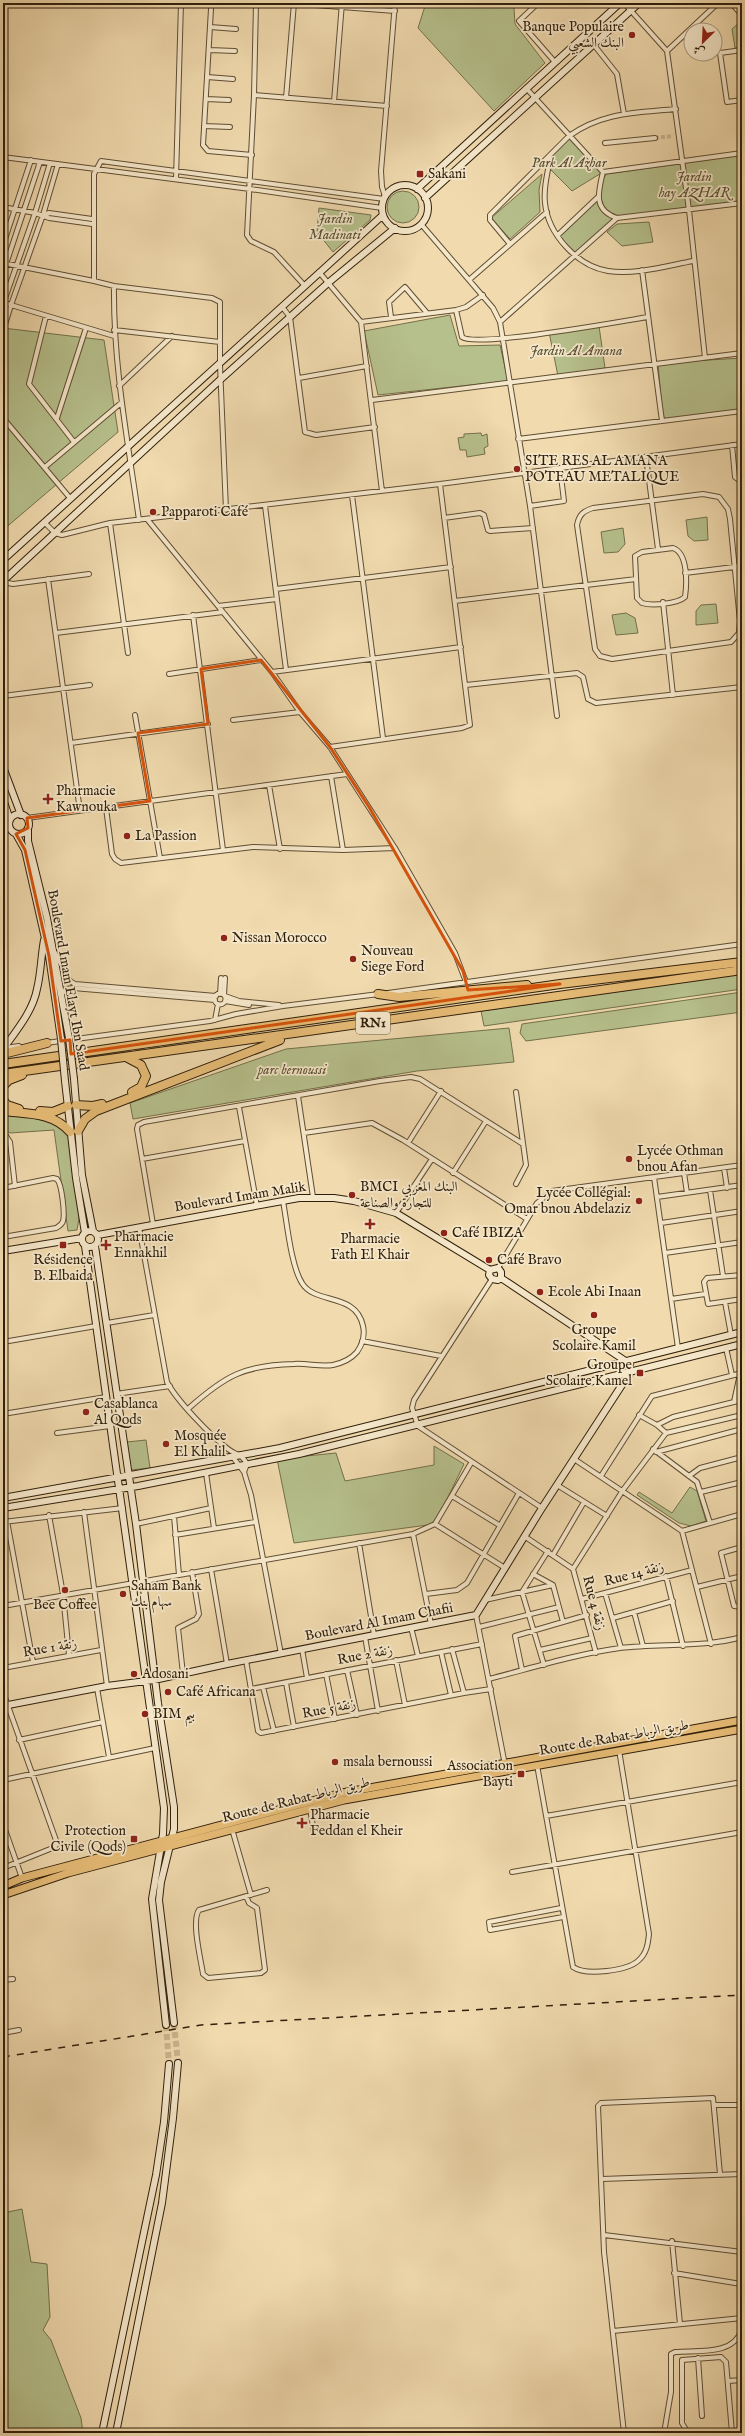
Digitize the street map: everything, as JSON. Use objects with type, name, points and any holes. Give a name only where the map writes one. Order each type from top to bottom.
[{"type":"highway","name":"RN1","points":[[3,1064],[560,984],[742,962]]},
{"type":"highway","name":"RN1","points":[[3,1074],[330,1030],[742,970]]},
{"type":"highway","points":[[378,994],[399,997],[514,985],[560,984]]},
{"type":"highway","points":[[3,1111],[47,1116],[57,1120],[74,1131],[85,1119],[96,1111],[263,1046],[330,1030]]},
{"type":"highway","points":[[3,1050],[47,1043]]},
{"type":"highway","points":[[3,1100],[7,1105],[14,1108],[53,1112],[72,1106],[98,1105],[141,1087],[144,1082],[144,1070],[141,1065],[126,1058]]},
{"type":"highway","points":[[3,1086],[9,1080],[37,1070]]},
{"type":"main road","name":"Route de Rabat طريق الرباط","points":[[3,1895],[68,1873],[310,1808],[505,1766],[742,1720]]},
{"type":"main road","name":"Route de Rabat طريق الرباط","points":[[3,1886],[22,1878],[342,1793],[505,1766],[537,1765],[742,1730]]},
{"type":"street","points":[[176,179],[182,3]]},
{"type":"street","points":[[256,3],[252,155],[247,238],[274,252],[305,286]]},
{"type":"street","points":[[288,3],[342,5],[395,11]]},
{"type":"street","points":[[286,98],[294,3]]},
{"type":"street","points":[[384,198],[392,189],[400,186],[408,185],[417,189],[425,198],[428,207],[422,224],[409,230],[395,228],[388,223],[382,212],[384,198],[381,171],[395,3]]},
{"type":"street","points":[[538,3],[519,21],[554,61]]},
{"type":"street","points":[[417,189],[554,61],[620,3]]},
{"type":"street","points":[[624,3],[667,51],[689,210],[693,261],[705,358]]},
{"type":"street","points":[[425,198],[639,3]]},
{"type":"street","points":[[697,22],[718,3]]},
{"type":"street","points":[[731,3],[742,15]]},
{"type":"street","points":[[334,102],[342,5]]},
{"type":"street","points":[[212,9],[203,145],[206,150],[252,155]]},
{"type":"street","points":[[210,27],[236,28]]},
{"type":"street","points":[[667,51],[683,36]]},
{"type":"street","points":[[594,45],[617,74],[624,114]]},
{"type":"street","points":[[209,50],[235,51]]},
{"type":"street","points":[[723,53],[742,50]]},
{"type":"street","points":[[721,62],[727,102],[742,100]]},
{"type":"street","points":[[207,77],[233,78]]},
{"type":"street","points":[[526,88],[603,172]]},
{"type":"street","points":[[254,95],[387,106]]},
{"type":"street","points":[[206,99],[229,100]]},
{"type":"street","points":[[510,244],[490,220],[490,217],[551,157],[569,136],[592,122],[624,114],[676,109]]},
{"type":"street","points":[[204,126],[230,127]]},
{"type":"street","points":[[673,136],[679,135]]},
{"type":"street","points":[[605,143],[655,138]]},
{"type":"street","points":[[603,172],[742,153]]},
{"type":"street","points":[[3,157],[250,189],[382,212]]},
{"type":"street","points":[[551,157],[544,190],[547,212],[558,235],[575,255],[591,266],[609,271],[642,270],[693,261]]},
{"type":"street","points":[[3,245],[31,160]]},
{"type":"street","points":[[94,281],[92,219],[96,169],[101,161],[176,169],[384,198]]},
{"type":"street","points":[[3,274],[4,264],[40,162]]},
{"type":"street","points":[[50,163],[35,213],[3,303],[114,336]]},
{"type":"street","points":[[3,331],[43,215],[58,164]]},
{"type":"street","points":[[603,172],[598,197],[603,210],[617,218]]},
{"type":"street","points":[[558,235],[598,197]]},
{"type":"street","points":[[500,322],[617,218],[742,203]]},
{"type":"street","points":[[3,207],[24,210],[43,215],[48,218],[92,224]]},
{"type":"street","points":[[3,560],[70,498],[283,308],[382,212]]},
{"type":"street","points":[[469,280],[547,212]]},
{"type":"street","points":[[43,215],[49,213],[92,219]]},
{"type":"street","points":[[422,224],[483,295],[496,312],[500,322],[508,383],[530,506],[557,716]]},
{"type":"street","points":[[3,581],[220,379],[328,283],[395,228]]},
{"type":"street","points":[[4,264],[114,286],[216,299],[220,302],[220,379],[226,510]]},
{"type":"street","points":[[642,270],[662,421]]},
{"type":"street","points":[[319,272],[361,322],[368,366],[382,491]]},
{"type":"street","points":[[114,286],[114,336],[120,403],[129,445],[139,520]]},
{"type":"street","points":[[391,317],[389,302],[405,286],[427,313]]},
{"type":"street","points":[[361,322],[391,317],[456,310],[466,307],[483,295]]},
{"type":"street","points":[[283,308],[290,317],[306,433],[316,435],[375,427]]},
{"type":"street","points":[[456,310],[463,339],[475,341],[502,339],[648,317]]},
{"type":"street","points":[[46,316],[29,384],[57,418],[74,442]]},
{"type":"street","points":[[57,418],[86,328]]},
{"type":"street","points":[[114,330],[220,342]]},
{"type":"street","points":[[119,386],[172,336]]},
{"type":"street","points":[[372,400],[742,353]]},
{"type":"street","points":[[299,378],[368,366]]},
{"type":"street","points":[[45,467],[120,403]]},
{"type":"street","points":[[518,439],[742,411]]},
{"type":"street","points":[[3,418],[70,498]]},
{"type":"street","points":[[44,522],[55,533],[67,534],[110,523],[265,506],[742,444]]},
{"type":"street","points":[[732,445],[735,477],[742,482]]},
{"type":"street","points":[[646,457],[658,549]]},
{"type":"street","points":[[530,506],[564,501],[560,468]]},
{"type":"street","points":[[330,747],[469,726],[466,685],[440,484]]},
{"type":"street","points":[[703,494],[719,498],[728,509],[740,627],[736,639],[727,644],[612,659],[600,656],[595,649],[584,586],[577,525],[579,517],[586,510],[593,508],[652,501],[703,494]]},
{"type":"street","points":[[352,495],[383,738]]},
{"type":"street","points":[[265,506],[286,670]]},
{"type":"street","points":[[444,518],[480,513],[484,515],[487,528],[490,531],[533,528]]},
{"type":"street","points":[[148,519],[272,672],[300,712],[330,747],[395,848],[455,953],[466,982]]},
{"type":"street","points":[[110,523],[128,653]]},
{"type":"street","points":[[673,548],[678,550],[683,559],[685,573],[685,596],[679,600],[647,604],[640,602],[637,598],[635,556],[639,553],[658,549],[673,548]]},
{"type":"street","points":[[685,573],[742,566]]},
{"type":"street","points":[[276,589],[451,567]]},
{"type":"street","points":[[3,569],[9,576]]},
{"type":"street","points":[[3,581],[13,584],[89,574]]},
{"type":"street","points":[[48,580],[80,811]]},
{"type":"street","points":[[455,601],[636,580]]},
{"type":"street","points":[[218,606],[277,599]]},
{"type":"street","points":[[663,602],[673,696]]},
{"type":"street","points":[[56,633],[223,612]]},
{"type":"street","points":[[193,615],[223,850]]},
{"type":"street","points":[[272,672],[461,647]]},
{"type":"street","points":[[168,674],[261,660]]},
{"type":"street","points":[[466,685],[571,673],[581,674],[588,699],[593,703],[673,696],[742,687]]},
{"type":"street","points":[[3,696],[90,685]]},
{"type":"street","points":[[233,720],[300,712]]},
{"type":"street","points":[[135,715],[160,858]]},
{"type":"street","points":[[71,743],[208,724]]},
{"type":"street","points":[[3,767],[28,828],[23,833],[16,834],[10,830],[3,799]]},
{"type":"street","points":[[7,822],[14,815],[24,816],[106,808],[347,774]]},
{"type":"street","points":[[331,776],[343,850]]},
{"type":"street","points":[[268,785],[280,848]]},
{"type":"street","points":[[106,808],[112,854],[115,860],[126,863],[223,850],[262,847],[343,850],[395,848]]},
{"type":"street","name":"Boulevard Imam Elayt Ibn Saad","points":[[28,828],[28,841],[54,950],[70,1038],[74,1079],[72,1106],[85,1246]]},
{"type":"street","name":"Boulevard Imam Elayt Ibn Saad","points":[[16,834],[25,850],[44,937],[61,1039],[65,1080],[72,1106]]},
{"type":"street","points":[[3,1050],[26,1016],[37,990],[44,937]]},
{"type":"street","points":[[47,1043],[215,1020],[236,1014],[283,1006],[742,944]]},
{"type":"street","points":[[54,950],[70,981],[75,984],[220,998],[234,1004],[283,1006]]},
{"type":"street","points":[[215,1020],[223,978]]},
{"type":"street","points":[[61,994],[66,989],[73,988],[220,998]]},
{"type":"street","points":[[3,1040],[15,1033]]},
{"type":"street","points":[[153,1224],[137,1129],[140,1124],[411,1077],[420,1079],[441,1091],[523,1144]]},
{"type":"street","points":[[408,1143],[441,1091]]},
{"type":"street","points":[[516,1092],[526,1165],[516,1184]]},
{"type":"street","points":[[298,1096],[313,1197]]},
{"type":"street","points":[[239,1107],[257,1206]]},
{"type":"street","points":[[454,1173],[486,1121]]},
{"type":"street","points":[[304,1133],[372,1123],[408,1143],[527,1219]]},
{"type":"street","points":[[3,1131],[10,1142],[15,1186]]},
{"type":"street","name":"Boulevard Imam Elayt Ibn Saad","points":[[74,1131],[95,1233]]},
{"type":"street","points":[[142,1159],[245,1142]]},
{"type":"street","points":[[396,1213],[432,1159]]},
{"type":"street","points":[[492,1279],[489,1275],[490,1270],[498,1268],[537,1203],[552,1192],[742,1165]]},
{"type":"street","points":[[724,1168],[727,1188]]},
{"type":"street","points":[[684,1173],[687,1193]]},
{"type":"street","points":[[654,1177],[678,1348]]},
{"type":"street","points":[[3,1188],[52,1178],[58,1180],[63,1222],[56,1228],[3,1237]]},
{"type":"street","points":[[657,1197],[742,1185]]},
{"type":"street","points":[[710,1190],[723,1276]]},
{"type":"street","name":"Boulevard Imam Malik","points":[[83,1235],[139,1227],[313,1197],[354,1201],[396,1213],[490,1270]]},
{"type":"street","points":[[188,1408],[218,1383],[233,1375],[270,1365],[327,1365],[341,1363],[356,1352],[362,1341],[363,1325],[355,1310],[340,1301],[313,1293],[302,1284],[296,1272],[283,1201]]},
{"type":"street","points":[[661,1223],[742,1211]]},
{"type":"street","points":[[139,1227],[154,1315],[170,1386],[188,1408],[230,1451],[238,1466],[244,1472],[281,1654]]},
{"type":"street","points":[[95,1233],[98,1241],[95,1246],[144,1582],[154,1680],[174,1807],[172,1837],[161,1882],[159,1900],[174,2023]]},
{"type":"street","points":[[3,1251],[83,1235]]},
{"type":"street","points":[[665,1253],[742,1242]]},
{"type":"street","points":[[95,1246],[85,1246],[119,1489],[123,1508],[145,1682],[164,1808],[161,1848],[152,1899],[166,2025]]},
{"type":"street","points":[[498,1268],[502,1272],[501,1278]]},
{"type":"street","points":[[742,1275],[705,1279],[705,1294],[708,1304],[742,1299]]},
{"type":"street","points":[[492,1279],[498,1280],[501,1278]]},
{"type":"street","points":[[501,1278],[628,1362],[631,1371]]},
{"type":"street","points":[[492,1279],[440,1356],[414,1400],[414,1414],[418,1426],[471,1463],[542,1508]]},
{"type":"street","points":[[671,1299],[705,1294]]},
{"type":"street","points":[[725,1302],[731,1335]]},
{"type":"street","points":[[107,1323],[154,1315]]},
{"type":"street","points":[[3,1342],[96,1326]]},
{"type":"street","points":[[3,1498],[242,1456],[628,1362],[742,1332]]},
{"type":"street","points":[[362,1341],[440,1356]]},
{"type":"street","points":[[3,1508],[206,1473],[402,1430],[742,1344]]},
{"type":"street","points":[[726,1348],[732,1376]]},
{"type":"street","points":[[505,1766],[476,1615],[524,1536],[631,1371]]},
{"type":"street","points":[[601,1476],[652,1396],[732,1376],[741,1376],[734,1402]]},
{"type":"street","points":[[116,1394],[170,1386]]},
{"type":"street","points":[[3,1414],[106,1397]]},
{"type":"street","points":[[657,1425],[673,1417],[742,1400]]},
{"type":"street","points":[[573,1569],[623,1490],[655,1451],[666,1433],[742,1414]]},
{"type":"street","points":[[639,1415],[657,1425],[666,1433]]},
{"type":"street","points":[[399,1418],[402,1430]]},
{"type":"street","points":[[57,1433],[110,1426]]},
{"type":"street","points":[[655,1451],[742,1429]]},
{"type":"street","points":[[230,1451],[242,1456],[247,1464]]},
{"type":"street","points":[[655,1451],[697,1482],[710,1523]]},
{"type":"street","points":[[689,1476],[700,1468],[742,1457]]},
{"type":"street","points":[[574,1459],[623,1490],[682,1531],[711,1644]]},
{"type":"street","points":[[3,1606],[63,1594],[144,1582],[192,1572],[413,1534],[435,1524],[471,1463]]},
{"type":"street","points":[[244,1472],[247,1464]]},
{"type":"street","points":[[206,1473],[214,1528]]},
{"type":"street","points":[[701,1492],[742,1482]]},
{"type":"street","points":[[557,1485],[607,1516]]},
{"type":"street","points":[[426,1594],[456,1590],[462,1587],[518,1493]]},
{"type":"street","points":[[452,1496],[500,1525]]},
{"type":"street","points":[[553,1555],[584,1502]]},
{"type":"street","points":[[33,1662],[5,1521],[123,1508]]},
{"type":"street","points":[[136,1524],[211,1508]]},
{"type":"street","points":[[84,1512],[96,1589],[101,1650],[107,1686]]},
{"type":"street","points":[[49,1515],[63,1594],[69,1656]]},
{"type":"street","points":[[682,1531],[740,1515],[742,1527]]},
{"type":"street","points":[[174,1516],[179,1575]]},
{"type":"street","points":[[175,1535],[255,1522]]},
{"type":"street","points":[[435,1524],[505,1568]]},
{"type":"street","points":[[413,1534],[431,1624]]},
{"type":"street","name":"Rue 4 زنقة","points":[[524,1536],[573,1569],[587,1615],[596,1653]]},
{"type":"street","points":[[359,1544],[374,1635]]},
{"type":"street","points":[[742,1547],[721,1553],[734,1606],[742,1607]]},
{"type":"street","points":[[544,1664],[522,1592],[548,1551]]},
{"type":"street","points":[[211,1569],[227,1664]]},
{"type":"street","name":"Rue 14 زنقة","points":[[582,1599],[692,1570]]},
{"type":"street","points":[[183,1674],[178,1628],[196,1619],[199,1614],[192,1572]]},
{"type":"street","points":[[533,1574],[553,1585],[563,1622]]},
{"type":"street","points":[[666,1576],[683,1646]]},
{"type":"street","points":[[697,1587],[742,1576]]},
{"type":"street","points":[[486,1600],[553,1585]]},
{"type":"street","points":[[605,1593],[621,1648]]},
{"type":"street","points":[[613,1618],[673,1600]]},
{"type":"street","points":[[479,1627],[559,1607]]},
{"type":"street","points":[[634,1612],[643,1646]]},
{"type":"street","name":"Boulevard Al Imam Chafii","points":[[5,1705],[107,1686],[145,1682],[246,1660],[476,1615]]},
{"type":"street","points":[[522,1670],[515,1636],[587,1615]]},
{"type":"street","points":[[411,1627],[418,1656]]},
{"type":"street","points":[[365,1637],[378,1711]]},
{"type":"street","points":[[489,1679],[544,1664],[621,1648],[711,1644],[742,1637]]},
{"type":"street","points":[[540,1650],[592,1638]]},
{"type":"street","name":"Rue 2 زنقة","points":[[252,1689],[482,1644]]},
{"type":"street","points":[[452,1649],[464,1693]]},
{"type":"street","name":"Rue 1 زنقة","points":[[3,1668],[101,1650]]},
{"type":"street","points":[[302,1650],[307,1678]]},
{"type":"street","points":[[441,1652],[451,1695]]},
{"type":"street","points":[[246,1660],[252,1689]]},
{"type":"street","points":[[396,1660],[405,1705]]},
{"type":"street","points":[[347,1670],[357,1715]]},
{"type":"street","points":[[326,1674],[335,1720]]},
{"type":"street","points":[[286,1683],[294,1727]]},
{"type":"street","points":[[263,1687],[274,1731]]},
{"type":"street","points":[[97,1688],[109,1757]]},
{"type":"street","name":"Rue 5 زنقة","points":[[252,1689],[258,1731],[261,1733],[335,1720],[451,1695],[491,1689]]},
{"type":"street","points":[[3,1692],[5,1705],[56,1845],[18,1864],[3,1868]]},
{"type":"street","points":[[19,1740],[103,1722]]},
{"type":"street","points":[[3,1780],[155,1748]]},
{"type":"street","points":[[537,1765],[561,1908],[570,1942],[573,1967],[578,1970],[592,1972],[626,1967],[641,1959],[646,1952],[649,1934],[619,1750]]},
{"type":"street","points":[[546,1816],[742,1782]]},
{"type":"street","points":[[310,1808],[314,1832]]},
{"type":"street","points":[[3,1824],[22,1878]]},
{"type":"street","points":[[232,1829],[251,1895]]},
{"type":"street","points":[[512,1872],[742,1832]]},
{"type":"street","points":[[246,1896],[248,1904],[257,1908],[265,1970],[261,1973],[208,1978],[203,1974],[198,1935],[197,1913],[199,1910],[246,1896],[251,1895],[267,1890]]},
{"type":"street","points":[[561,1908],[489,1922],[490,1930],[563,1917]]},
{"type":"street","points":[[520,1916],[522,1924]]},
{"type":"street","points":[[3,1980],[14,1978]]},
{"type":"street","points":[[3,2032],[19,2030]]},
{"type":"street","points":[[116,2433],[162,2203],[170,2146],[178,2063]]},
{"type":"street","points":[[102,2433],[161,2146],[169,2064]]},
{"type":"street","points":[[624,2433],[604,2235],[598,2107],[600,2104],[710,2097],[714,2099],[720,2174]]},
{"type":"street","points":[[715,2106],[742,2105]]},
{"type":"street","points":[[161,2146],[170,2146]]},
{"type":"street","points":[[602,2179],[742,2174]]},
{"type":"street","points":[[604,2235],[672,2241],[742,2252]]},
{"type":"street","points":[[672,2241],[680,2324]]},
{"type":"street","points":[[674,2273],[742,2282],[742,2311]]},
{"type":"street","points":[[613,2331],[742,2318]]},
{"type":"street","points":[[664,2433],[671,2392],[671,2354],[676,2352],[726,2348],[736,2341],[742,2329]]},
{"type":"street","points":[[688,2433],[682,2423],[681,2362],[685,2358],[724,2358],[728,2380],[732,2433]]},
{"type":"street","points":[[698,2358],[702,2416]]},
{"type":"street","points":[[728,2380],[742,2380]]},
{"type":"highlighted area","points":[[261,660],[330,747],[369,807],[463,971],[468,990],[560,984],[71,1054],[70,1040],[61,1041],[49,956],[25,850],[16,834],[28,828],[27,818],[150,801],[138,733],[208,724],[201,669]]},
{"type":"green space","points":[[426,3],[509,3],[514,8],[515,24],[545,63],[494,111],[418,28]]},
{"type":"green space","points":[[741,21],[742,47],[735,48],[732,29]]},
{"type":"green space","name":"Park Al Azhar","points":[[569,136],[603,172],[572,191],[549,168],[551,157]]},
{"type":"green space","name":"Jardin hay AZHAR","points":[[742,155],[742,203],[625,219],[617,218],[575,255],[558,235],[598,197],[600,186],[606,174]]},
{"type":"green space","points":[[542,174],[539,190],[540,212],[510,239],[491,218]]},
{"type":"green space","points":[[400,191],[406,191],[416,198],[419,207],[418,213],[412,220],[406,223],[400,223],[390,216],[387,210],[387,204],[394,194]]},
{"type":"green space","name":"Jardin Madinati","points":[[319,208],[371,215],[370,220],[333,252],[317,232]]},
{"type":"green space","points":[[649,222],[653,242],[622,246],[607,232],[617,224]]},
{"type":"green space","points":[[450,315],[459,346],[500,345],[508,381],[378,395],[364,331]]},
{"type":"green space","name":"Jardin Al Amana","points":[[599,326],[605,368],[558,376],[549,332]]},
{"type":"green space","points":[[3,328],[104,340],[118,432],[3,530]]},
{"type":"green space","points":[[742,358],[742,413],[663,422],[658,363]]},
{"type":"green space","points":[[481,433],[482,436],[487,434],[488,446],[484,448],[485,454],[467,457],[466,450],[460,450],[458,438],[464,437],[464,434]]},
{"type":"green space","points":[[707,517],[708,540],[694,541],[688,536],[686,520]]},
{"type":"green space","points":[[623,528],[625,544],[618,552],[604,553],[601,532]]},
{"type":"green space","points":[[716,604],[718,623],[696,625],[696,611],[701,605]]},
{"type":"green space","points":[[626,613],[635,618],[638,633],[616,635],[612,615]]},
{"type":"green space","points":[[742,974],[742,989],[484,1026],[481,1011]]},
{"type":"green space","points":[[742,992],[742,1012],[526,1041],[520,1033],[522,1024]]},
{"type":"green space","name":"parc bernoussi","points":[[509,1028],[514,1062],[417,1071],[133,1119],[130,1103],[286,1049]]},
{"type":"green space","points":[[3,1110],[53,1116],[68,1129],[80,1212],[77,1230],[68,1231],[54,1130],[10,1133],[3,1128]]},
{"type":"green space","points":[[742,1377],[742,1398],[732,1400],[737,1378]]},
{"type":"green space","points":[[146,1440],[150,1468],[131,1470],[127,1442]]},
{"type":"green space","points":[[434,1446],[464,1464],[435,1524],[294,1543],[277,1459],[336,1453],[345,1481],[434,1465]]},
{"type":"green space","points":[[690,1487],[697,1491],[706,1521],[691,1526],[679,1523],[637,1495],[639,1492],[672,1513]]},
{"type":"green space","points":[[22,2209],[31,2262],[47,2264],[50,2317],[43,2330],[51,2340],[81,2418],[83,2433],[3,2433],[3,2213]]},
{"type":"tunnel","points":[[655,138],[673,136]]},
{"type":"tunnel","points":[[174,2023],[178,2063]]},
{"type":"tunnel","points":[[166,2025],[169,2064]]},
{"type":"railway","points":[[3,2057],[201,2025],[742,1995]]},
{"type":"place","name":"Banque Populaire البنك الشعبي","points":[[632,35]]},
{"type":"place","name":"Sakani","points":[[420,174]]},
{"type":"place","name":"SITE RES AL AMANA POTEAU METALIQUE","points":[[517,469]]},
{"type":"place","name":"Papparoti Café","points":[[153,512]]},
{"type":"place","name":"Pharmacie Kawnouka","points":[[48,799]]},
{"type":"place","name":"La Passion","points":[[127,836]]},
{"type":"place","name":"Nissan Morocco","points":[[224,938]]},
{"type":"place","name":"Nouveau Siege Ford","points":[[353,959]]},
{"type":"place","name":"Lycée Othman bnou Afan","points":[[629,1159]]},
{"type":"place","name":"BMCI البنك المغربي للتجارة والصناعة","points":[[352,1195]]},
{"type":"place","name":"Lycée Collégial: Omar bnou Abdelaziz","points":[[639,1201]]},
{"type":"place","name":"Pharmacie Fath El Khair","points":[[370,1224]]},
{"type":"place","name":"Café IBIZA","points":[[444,1233]]},
{"type":"place","name":"Résidence B. Elbaida","points":[[63,1245]]},
{"type":"place","name":"Pharmacie Ennakhil","points":[[106,1245]]},
{"type":"place","name":"Café Bravo","points":[[489,1260]]},
{"type":"place","name":"Ecole Abi Inaan","points":[[540,1292]]},
{"type":"place","name":"Groupe Scolaire Kamil","points":[[594,1315]]},
{"type":"place","name":"Groupe Scolaire Kamel","points":[[640,1373]]},
{"type":"place","name":"Casablanca Al Qods","points":[[86,1412]]},
{"type":"place","name":"Mosquée El Khalil","points":[[166,1444]]},
{"type":"place","name":"Bee Coffee","points":[[65,1590]]},
{"type":"place","name":"Saham Bank سهام بنك","points":[[123,1594]]},
{"type":"place","name":"Adosani","points":[[134,1674]]},
{"type":"place","name":"Café Africana","points":[[168,1692]]},
{"type":"place","name":"BIM بيم","points":[[145,1714]]},
{"type":"place","name":"msala bernoussi","points":[[335,1762]]},
{"type":"place","name":"Association Bayti","points":[[521,1774]]},
{"type":"place","name":"Pharmacie Feddan el Kheir","points":[[302,1823]]},
{"type":"place","name":"Protection Civile (Qods)","points":[[134,1839]]}]
